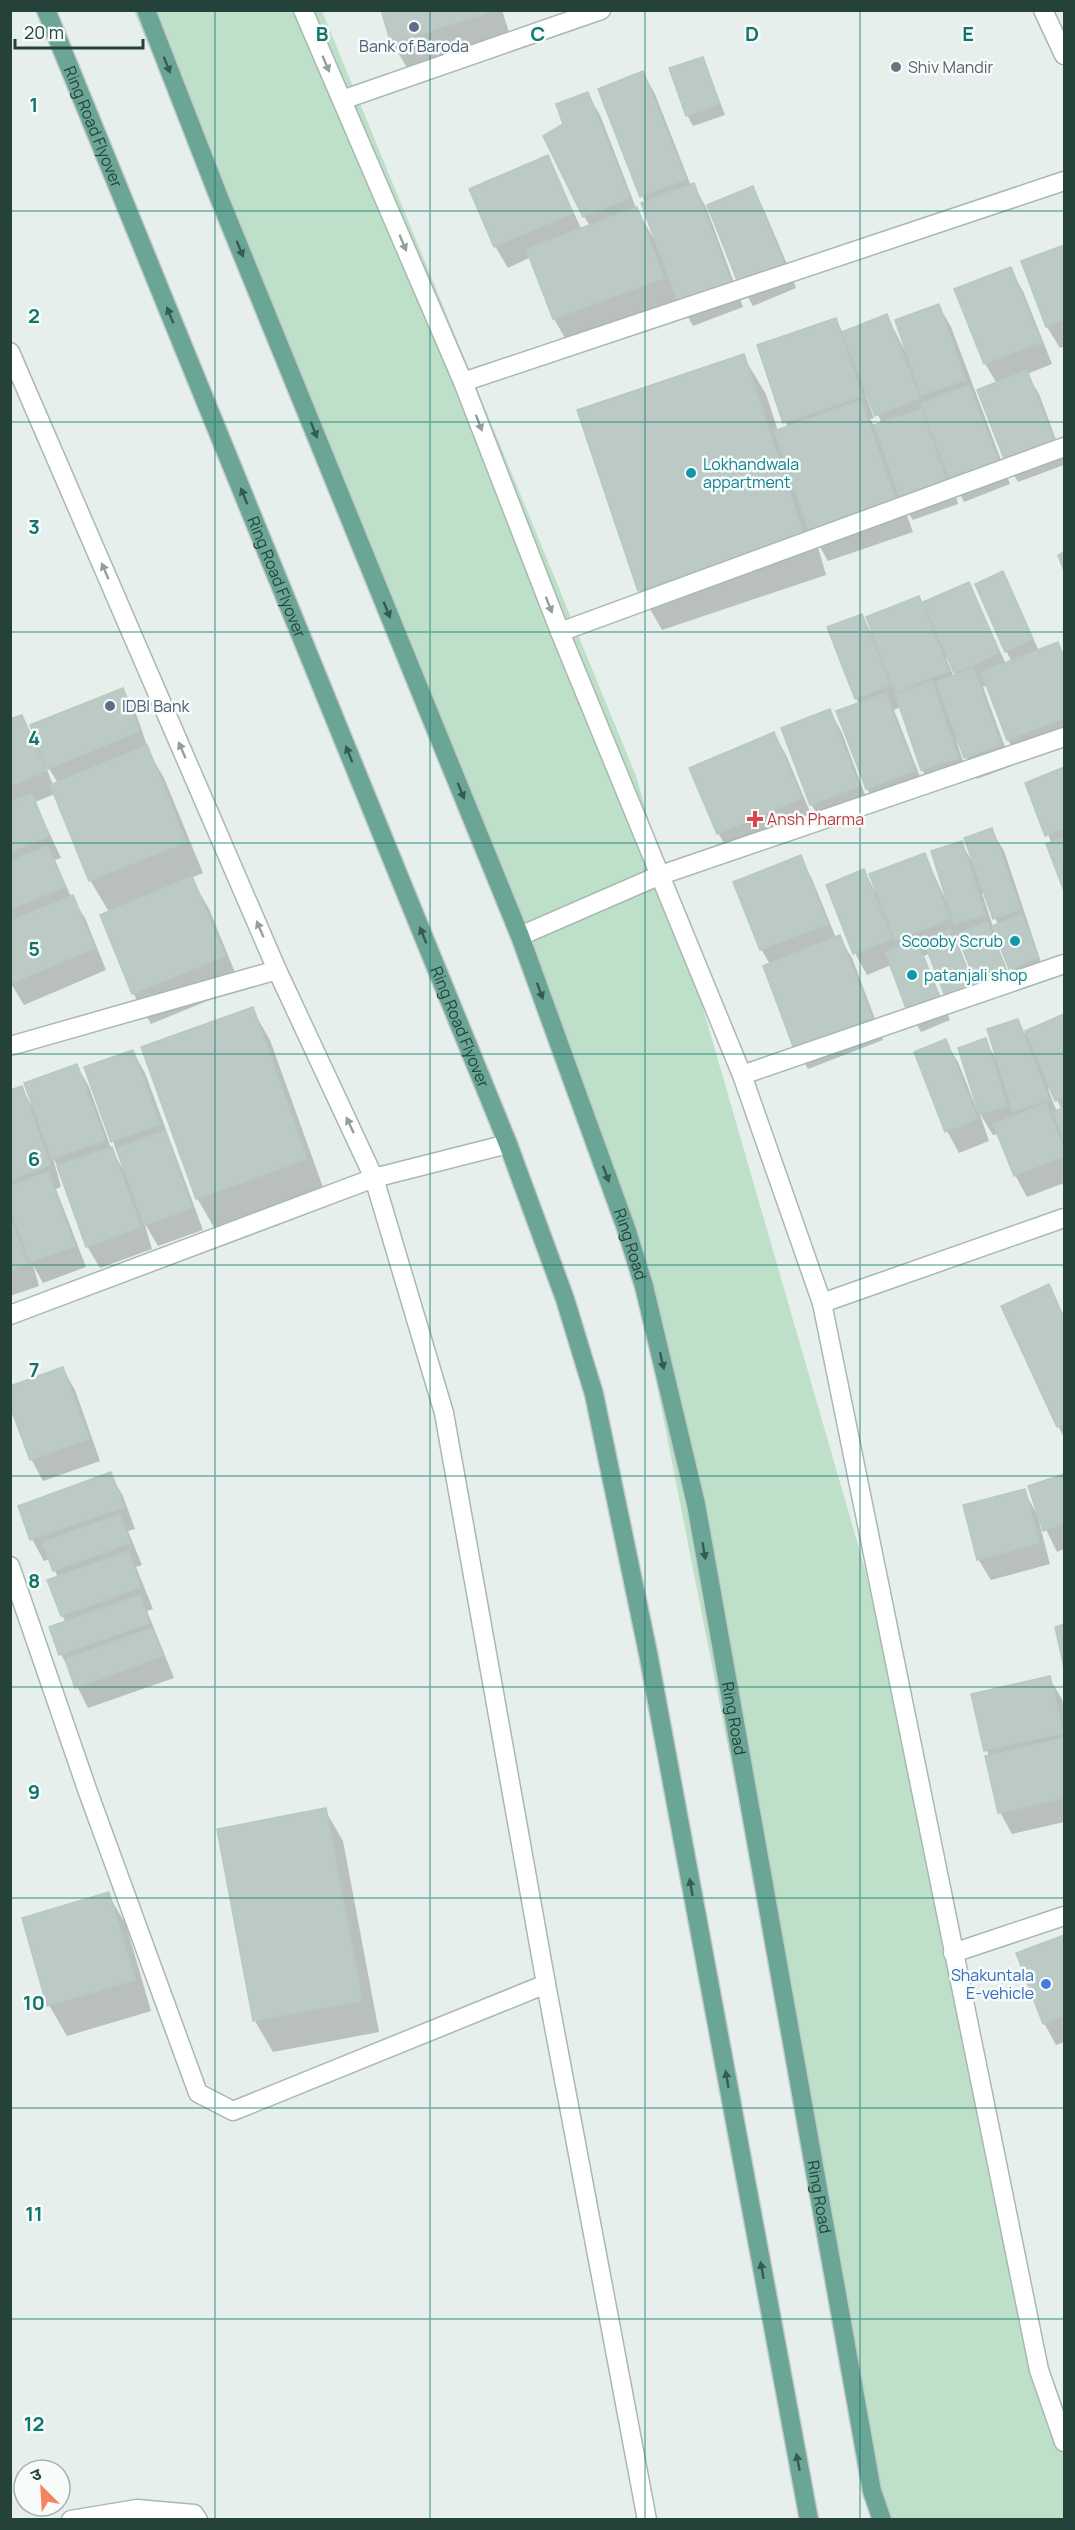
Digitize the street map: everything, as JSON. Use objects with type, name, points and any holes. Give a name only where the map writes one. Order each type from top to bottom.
[{"type":"main road","name":"Ring Road Flyover","points":[[46,10],[508,1144]]},
{"type":"main road","points":[[146,10],[218,195],[520,936]]},
{"type":"main road","name":"Ring Road","points":[[520,936],[644,1286],[696,1504],[830,2268],[872,2491],[882,2520]]},
{"type":"main road","points":[[508,1144],[565,1299],[594,1394],[648,1653],[809,2520]]},
{"type":"street","points":[[303,10],[463,382],[658,876],[742,1075],[822,1303],[1039,2370],[1065,2442]]},
{"type":"street","points":[[342,100],[601,10]]},
{"type":"street","points":[[1043,10],[1065,55]]},
{"type":"street","points":[[463,382],[1065,181]]},
{"type":"street","points":[[12,358],[277,970],[374,1179],[444,1413],[546,1984],[647,2520]]},
{"type":"street","points":[[560,632],[1065,447]]},
{"type":"street","points":[[520,936],[658,876],[1065,737]]},
{"type":"street","points":[[742,1075],[1065,964]]},
{"type":"street","points":[[10,1046],[277,970]]},
{"type":"street","points":[[10,1315],[374,1179],[508,1144]]},
{"type":"street","points":[[822,1303],[1065,1218]]},
{"type":"street","points":[[10,1566],[88,1792],[198,2093],[233,2111],[546,1984]]},
{"type":"street","points":[[953,1953],[1065,1916]]},
{"type":"street","points":[[71,2520],[137,2509],[194,2514],[198,2520]]},
{"type":"green space","points":[[134,11],[322,11],[636,776],[865,1569],[1064,2449],[1064,2519],[887,2519],[828,2256],[626,1228],[339,491]]},
{"type":"building","name":"Bank of Baroda","points":[[381,10],[495,10],[495,11],[391,43]]},
{"type":"building","points":[[703,57],[720,104],[686,116],[669,68]]},
{"type":"building","points":[[643,71],[686,179],[640,197],[598,89]]},
{"type":"building","points":[[588,92],[630,198],[583,217],[543,136],[563,124],[556,104]]},
{"type":"building","points":[[548,155],[573,213],[494,247],[469,189]]},
{"type":"building","points":[[694,183],[732,285],[679,305],[641,203]]},
{"type":"building","points":[[753,186],[785,266],[739,285],[707,205]]},
{"type":"building","points":[[637,207],[664,278],[553,319],[526,249]]},
{"type":"building","points":[[1064,245],[1064,320],[1046,327],[1021,261]]},
{"type":"building","points":[[1011,267],[1041,342],[984,364],[954,289]]},
{"type":"building","points":[[939,304],[966,380],[921,395],[895,320]]},
{"type":"building","points":[[887,314],[920,398],[875,416],[842,332]]},
{"type":"building","points":[[836,318],[862,396],[783,423],[757,345]]},
{"type":"building","name":"Lokhandwala appartment","points":[[744,354],[804,536],[638,591],[577,410]]},
{"type":"building","points":[[1027,370],[1055,442],[1005,461],[977,390]]},
{"type":"building","points":[[969,385],[999,463],[950,481],[921,403]]},
{"type":"building","points":[[861,400],[896,501],[809,531],[774,431]]},
{"type":"building","points":[[921,409],[947,483],[900,499],[874,425]]},
{"type":"building","points":[[1064,552],[1064,571],[1058,555]]},
{"type":"building","points":[[1003,571],[1033,639],[1005,652],[975,584]]},
{"type":"building","points":[[969,582],[1000,653],[954,673],[923,602]]},
{"type":"building","points":[[919,596],[949,671],[895,692],[866,617]]},
{"type":"building","points":[[862,614],[890,685],[855,699],[827,627]]},
{"type":"building","points":[[1058,642],[1064,657],[1064,718],[1007,740],[981,672]]},
{"type":"building","points":[[973,668],[1001,744],[964,758],[936,682]]},
{"type":"building","points":[[932,681],[958,758],[921,770],[895,694]]},
{"type":"building","points":[[123,688],[140,731],[48,769],[30,725]]},
{"type":"building","points":[[886,693],[915,771],[866,789],[836,711]]},
{"type":"building","points":[[830,709],[859,786],[810,805],[781,728]]},
{"type":"building","points":[[22,715],[46,771],[10,786],[10,719]]},
{"type":"building","points":[[774,732],[802,798],[717,834],[689,768]]},
{"type":"building","points":[[147,745],[186,842],[89,881],[50,785]]},
{"type":"building","points":[[1064,767],[1064,828],[1045,836],[1025,783]]},
{"type":"building","points":[[32,793],[49,836],[10,852],[10,802]]},
{"type":"building","points":[[992,828],[1020,909],[993,919],[964,838]]},
{"type":"building","points":[[1064,837],[1064,891],[1046,844]]},
{"type":"building","points":[[962,841],[985,915],[954,924],[931,851]]},
{"type":"building","points":[[48,846],[65,887],[10,909],[10,861]]},
{"type":"building","points":[[925,853],[950,919],[895,940],[869,874]]},
{"type":"building","points":[[801,855],[828,924],[760,950],[733,882]]},
{"type":"building","points":[[864,869],[892,939],[853,954],[826,885]]},
{"type":"building","points":[[192,876],[225,956],[132,994],[100,915]]},
{"type":"building","points":[[73,895],[95,948],[10,984],[10,921]]},
{"type":"building","name":"Scooby Scrub","points":[[1022,914],[1038,957],[1009,969],[992,926]]},
{"type":"building","points":[[987,922],[1008,974],[977,986],[957,934]]},
{"type":"building","points":[[951,929],[974,985],[945,996],[923,940]]},
{"type":"building","points":[[840,935],[872,1018],[794,1049],[763,966]]},
{"type":"building","name":"patanjali shop","points":[[917,940],[939,998],[907,1011],[885,952]]},
{"type":"building","points":[[253,1007],[307,1159],[196,1199],[141,1047]]},
{"type":"building","points":[[1064,1014],[1064,1097],[1055,1101],[1025,1031]]},
{"type":"building","points":[[1018,1019],[1049,1099],[1013,1112],[987,1029]]},
{"type":"building","points":[[986,1038],[1007,1106],[979,1114],[958,1048]]},
{"type":"building","points":[[946,1039],[978,1119],[945,1132],[914,1052]]},
{"type":"building","points":[[133,1050],[160,1124],[111,1142],[84,1067]]},
{"type":"building","points":[[77,1064],[105,1140],[52,1159],[24,1083]]},
{"type":"building","points":[[22,1086],[50,1165],[10,1180],[10,1090]]},
{"type":"building","points":[[1046,1103],[1064,1150],[1064,1156],[1014,1176],[993,1124]]},
{"type":"building","points":[[1064,1107],[1064,1141],[1053,1112]]},
{"type":"building","points":[[165,1131],[192,1208],[144,1225],[116,1148]]},
{"type":"building","points":[[112,1147],[141,1227],[86,1247],[57,1166]]},
{"type":"building","points":[[48,1172],[75,1246],[30,1262],[10,1207],[10,1186]]},
{"type":"building","points":[[10,1216],[28,1264],[10,1270]]},
{"type":"building","points":[[1049,1284],[1064,1318],[1064,1423],[1057,1427],[1001,1306]]},
{"type":"building","points":[[63,1367],[89,1439],[30,1460],[10,1406],[10,1386]]},
{"type":"building","points":[[111,1472],[124,1507],[30,1540],[18,1506]]},
{"type":"building","points":[[1064,1474],[1064,1523],[1043,1531],[1028,1486]]},
{"type":"building","points":[[1025,1489],[1039,1543],[977,1560],[963,1505]]},
{"type":"building","points":[[120,1514],[130,1543],[53,1571],[42,1542]]},
{"type":"building","points":[[129,1551],[141,1587],[61,1616],[47,1580]]},
{"type":"building","points":[[140,1595],[150,1623],[59,1655],[49,1627]]},
{"type":"building","points":[[1064,1624],[1064,1668],[1055,1627]]},
{"type":"building","points":[[152,1628],[163,1656],[75,1688],[65,1659]]},
{"type":"building","points":[[1050,1676],[1063,1733],[984,1751],[971,1694]]},
{"type":"building","points":[[1064,1738],[1064,1798],[998,1813],[985,1756]]},
{"type":"building","points":[[326,1808],[362,2001],[253,2021],[217,1829]]},
{"type":"building","points":[[109,1892],[135,1980],[47,2006],[22,1918]]},
{"type":"building","name":"Shakuntala E-vehicle","points":[[1064,1935],[1064,2016],[1043,2024],[1016,1953]]},
{"type":"place","name":"Bank of Baroda","points":[[414,27]]},
{"type":"place","name":"Shiv Mandir","points":[[896,67]]},
{"type":"place","name":"Lokhandwala appartment","points":[[691,473]]},
{"type":"place","name":"IDBI Bank","points":[[110,706]]},
{"type":"place","name":"Ansh Pharma","points":[[755,819]]},
{"type":"place","name":"Scooby Scrub","points":[[1015,941]]},
{"type":"place","name":"patanjali shop","points":[[912,975]]},
{"type":"place","name":"Shakuntala E-vehicle","points":[[1046,1984]]}]
